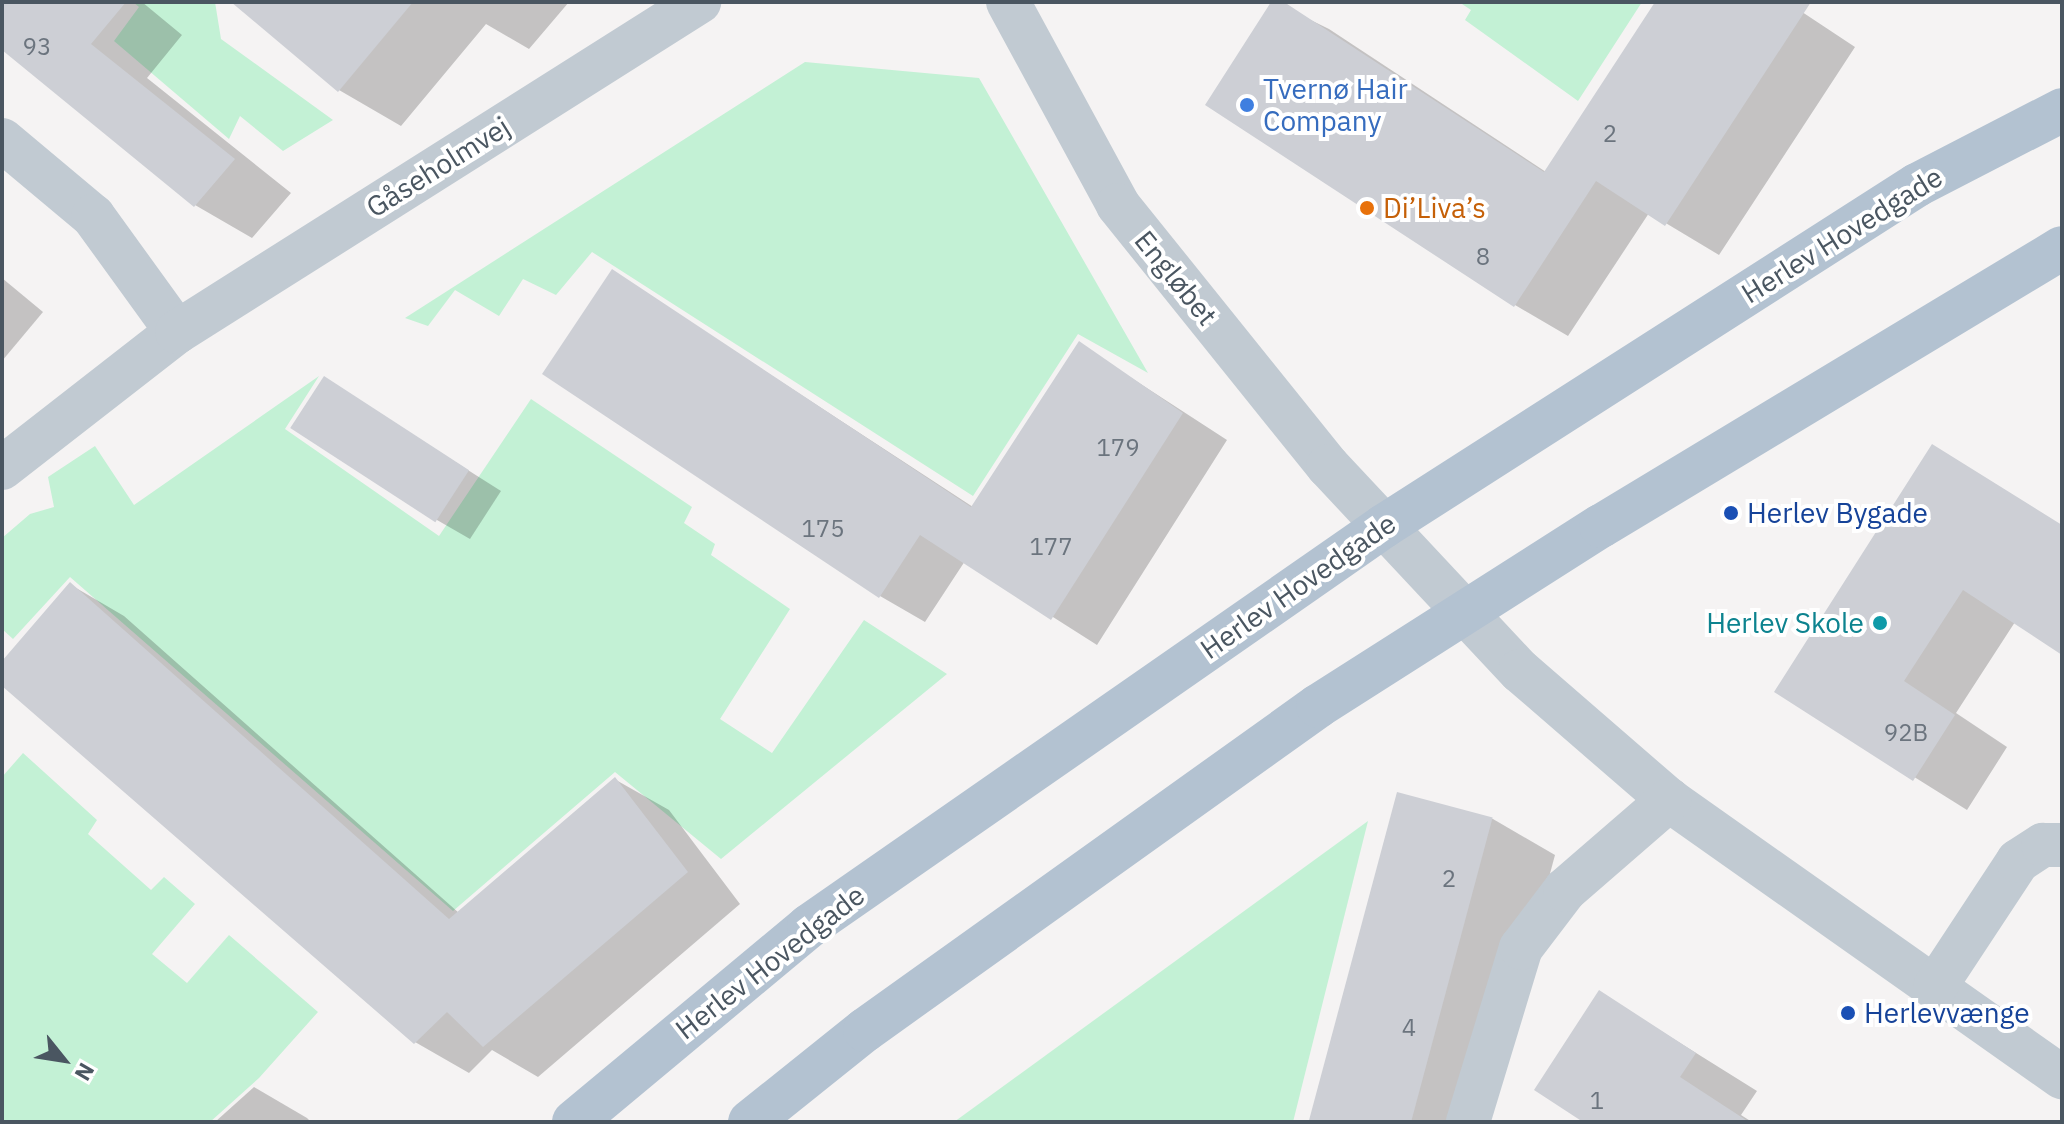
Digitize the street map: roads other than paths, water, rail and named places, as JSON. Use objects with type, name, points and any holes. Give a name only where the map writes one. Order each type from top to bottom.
[{"type":"main road","name":"Herlev Hovedgade","points":[[574,1122],[809,926],[1384,526],[1917,185],[2062,110]]},
{"type":"main road","points":[[750,1122],[865,1030],[1266,742],[1464,612],[2062,248]]},
{"type":"street","name":"Gåseholmvej","points":[[2,468],[177,332],[699,2]]},
{"type":"street","name":"Engløbet","points":[[1008,2],[1118,205],[1295,428],[1384,526]]},
{"type":"street","points":[[2,140],[93,216],[177,332]]},
{"type":"street","points":[[1384,526],[1520,671],[1669,800],[2062,1077]]},
{"type":"street","points":[[1468,1122],[1521,948],[1565,890],[1669,800]]},
{"type":"street","points":[[1935,987],[2018,861],[2043,845],[2062,845]]},
{"type":"place","name":"Tvernø Hair Company","points":[[1247,105]]},
{"type":"place","name":"Di’Liva’s","points":[[1367,208]]},
{"type":"place","name":"Herlev Bygade","points":[[1731,513]]},
{"type":"place","name":"Herlev Skole","points":[[1880,623]]},
{"type":"place","name":"Herlevvænge","points":[[1848,1013]]}]
